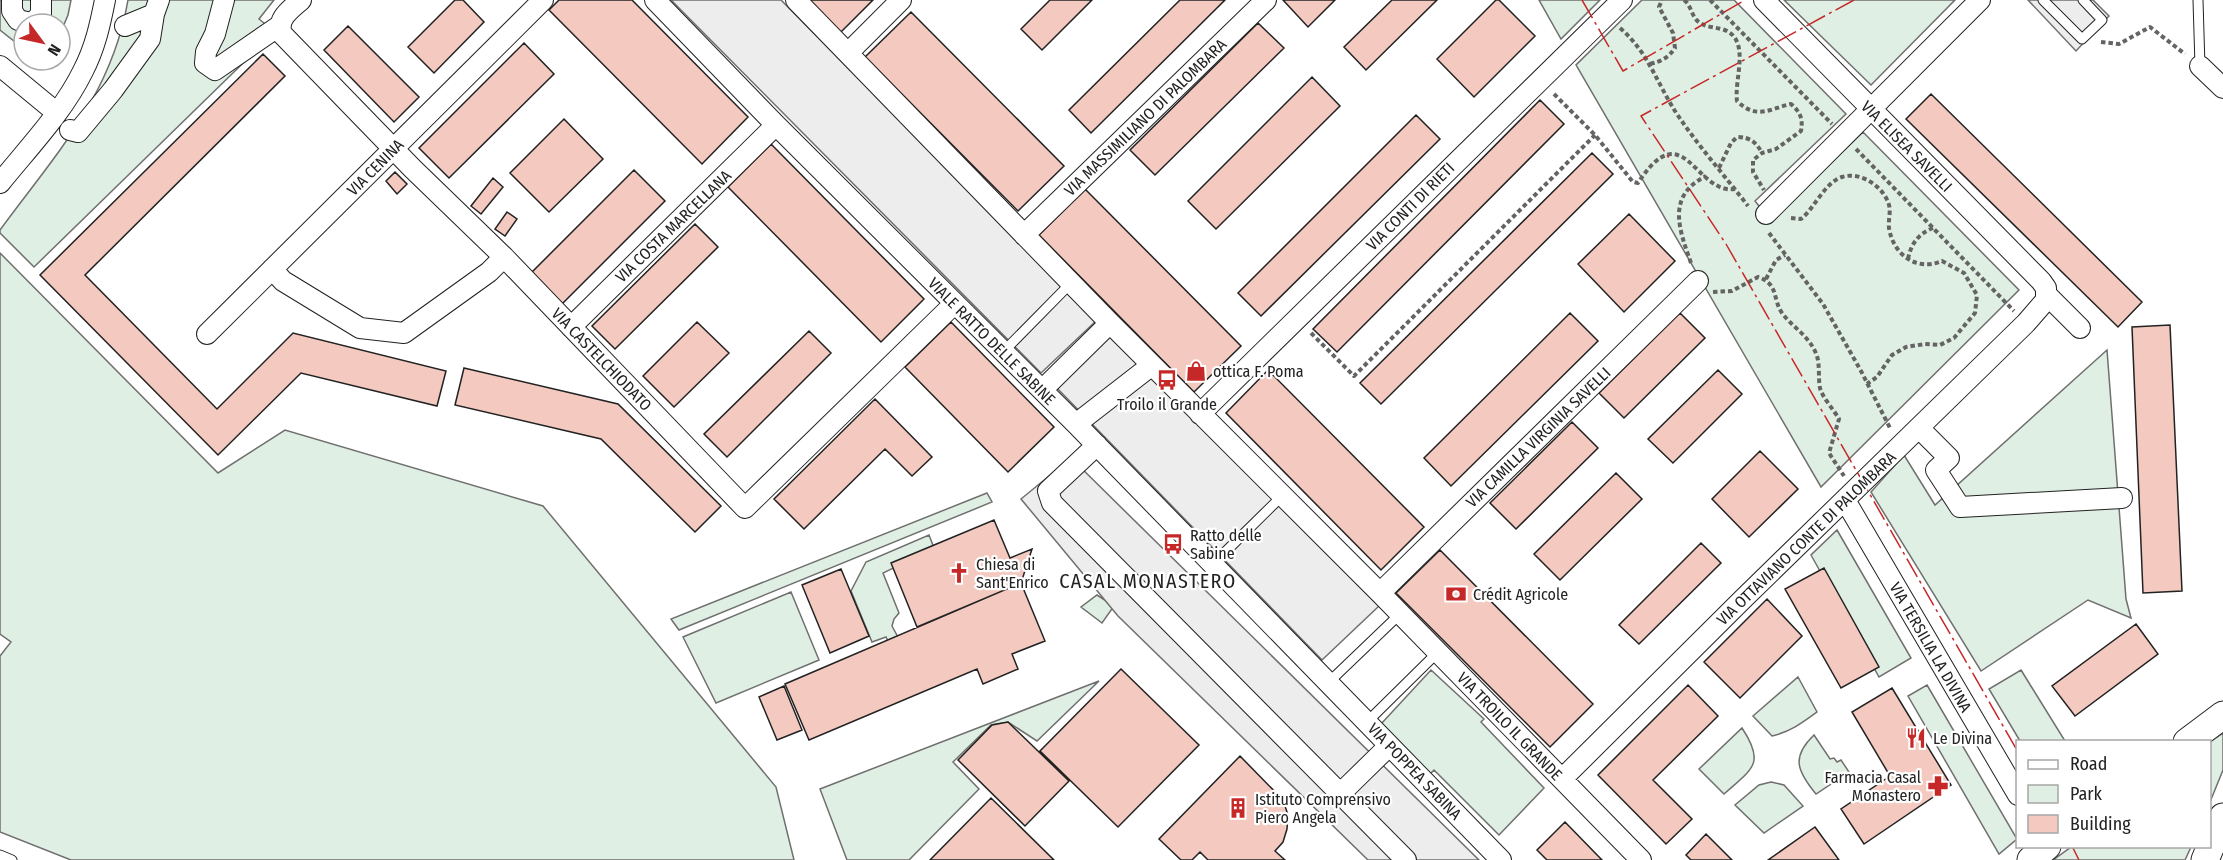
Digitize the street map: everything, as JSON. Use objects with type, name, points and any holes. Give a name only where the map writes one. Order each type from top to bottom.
[{"type":"street","points":[[0,183],[72,92],[99,31],[105,0]]},
{"type":"street","points":[[224,0],[215,34],[206,52],[205,63],[215,70],[279,26],[282,19],[301,0]]},
{"type":"street","name":"VIA CENINA","points":[[207,334],[543,0]]},
{"type":"street","name":"VIALE RATTO DELLE SABINE","points":[[655,0],[776,125],[1097,445],[1329,682]]},
{"type":"street","points":[[796,0],[1152,366],[1380,593]]},
{"type":"street","points":[[848,53],[901,0]]},
{"type":"street","name":"VIA MASSIMILIANO DI PALOMBARA","points":[[1024,235],[1266,0]]},
{"type":"street","name":"VIA CONTI DI RIETI","points":[[1200,414],[1622,0]]},
{"type":"street","name":"VIA ELISEA SAVELLI","points":[[1764,0],[2041,281],[2046,288],[2047,295],[2080,328]]},
{"type":"street","points":[[1770,211],[1980,0]]},
{"type":"street","points":[[125,26],[157,7]]},
{"type":"street","points":[[70,130],[78,132],[113,90],[150,39],[157,7]]},
{"type":"street","name":"VIA CASTELCHIODATO","points":[[279,26],[284,37],[393,149],[504,257],[745,508],[954,304]]},
{"type":"street","points":[[0,66],[57,113]]},
{"type":"street","points":[[2200,66],[2223,88]]},
{"type":"street","name":"VIA COSTA MARCELLANA","points":[[571,327],[776,125]]},
{"type":"street","points":[[272,269],[284,281],[360,328],[404,333],[489,272],[504,257]]},
{"type":"street","name":"VIA CAMILLA VIRGINIA SAVELLI","points":[[1380,593],[1698,281]]},
{"type":"street","name":"VIA OTTAVIANO CONTE DI PALOMBARA","points":[[1562,779],[2026,323],[2044,304],[2047,295]]},
{"type":"street","points":[[1042,390],[1110,323]]},
{"type":"street","points":[[1076,424],[1152,366]]},
{"type":"street","points":[[1920,428],[1949,458],[1936,470],[1960,507],[2122,498]]},
{"type":"street","points":[[1097,445],[1048,491],[1052,503],[1406,860]]},
{"type":"street","name":"VIA TERSILIA LA DIVINA","points":[[1850,495],[2016,791]]},
{"type":"street","name":"VIA TROILO IL GRANDE","points":[[1380,593],[1641,860]]},
{"type":"street","name":"VIA POPPEA SABINA","points":[[1329,682],[1501,860]]},
{"type":"street","points":[[2188,740],[2223,715]]},
{"type":"street","points":[[1341,793],[1389,746]]},
{"type":"street","points":[[2211,846],[2222,820]]},
{"type":"street","points":[[2031,860],[2045,848]]},
{"type":"lane","points":[[2043,0],[2082,39],[2102,20],[2083,0]]},
{"type":"lane","points":[[2198,0],[2200,66]]},
{"type":"lane","points":[[1003,352],[1071,283]]},
{"type":"lane","points":[[1213,564],[1282,496]]},
{"type":"lane","points":[[1329,682],[1400,614]]},
{"type":"lane","points":[[1367,722],[1438,652]]},
{"type":"lane","points":[[0,855],[12,860]]},
{"type":"path","points":[[1650,64],[1662,61],[1675,48],[1673,33],[1659,6],[1662,0]]},
{"type":"path","points":[[1684,0],[1690,4],[1693,14],[1700,23],[1728,31],[1737,39],[1739,49],[1737,101],[1744,108],[1753,112],[1765,112],[1791,104],[1799,111],[1803,120],[1802,132],[1776,149],[1762,153],[1753,160],[1753,172],[1770,211],[1800,219],[1809,212],[1821,193],[1841,177],[1855,176],[1875,183],[1889,205],[1889,227],[1894,247],[1908,259],[1931,265],[1942,261],[1964,273],[1977,295],[1975,313],[1954,338],[1940,345],[1925,344],[1906,347],[1892,355],[1877,377],[1867,384]]},
{"type":"path","points":[[1710,0],[2026,323]]},
{"type":"path","points":[[2082,39],[2119,44],[2150,27],[2200,66]]},
{"type":"path","points":[[1541,78],[1571,113],[1595,135],[1633,182],[1638,183],[1648,167],[1664,156],[1676,154],[1717,187],[1725,190],[1735,189]]},
{"type":"path","points":[[1297,319],[1354,376],[1595,135]]},
{"type":"path","points":[[1719,168],[1731,143],[1737,137],[1747,137],[1757,144],[1762,153]]},
{"type":"path","points":[[1706,176],[1687,188],[1680,203],[1680,232],[1698,281],[1713,292],[1732,291],[1758,277],[1766,280],[1774,288],[1783,315],[1806,336],[1817,357],[1822,394],[1839,419],[1829,453],[1850,495]]},
{"type":"path","points":[[1908,259],[1920,234],[1933,228]]},
{"type":"path","points":[[1766,280],[1776,260],[1785,255]]},
{"type":"green space","points":[[0,0],[71,0],[69,12],[12,12],[12,40],[0,30]]},
{"type":"green space","points":[[128,0],[274,0],[259,19],[275,32],[34,267],[0,233],[0,230],[79,122],[95,95],[120,34]]},
{"type":"green space","points":[[1539,0],[1600,0],[1561,39]]},
{"type":"green space","points":[[1642,0],[1734,0],[1846,114],[1755,201],[1771,221],[1863,132],[2019,290],[1821,487],[1576,65]]},
{"type":"green space","points":[[1784,0],[1955,0],[1871,85]]},
{"type":"green space","points":[[0,253],[218,473],[285,430],[543,506],[776,787],[794,860],[71,860],[0,832],[0,656],[11,642],[0,634]]},
{"type":"green space","points":[[2107,350],[2126,599],[2131,618],[2088,600],[1981,671],[1871,492],[1904,455],[1935,505]]},
{"type":"green space","points":[[987,493],[992,502],[679,630],[671,619]]},
{"type":"green space","points":[[1837,530],[1911,658],[1879,677],[1811,555]]},
{"type":"green space","points":[[929,535],[934,548],[883,573],[899,613],[892,626],[900,641],[890,646],[886,637],[872,642],[851,591],[866,562]]},
{"type":"green space","points":[[791,592],[819,660],[716,703],[683,637]]},
{"type":"green space","points":[[1097,595],[1114,606],[1102,623],[1081,607]]},
{"type":"green space","points":[[1431,670],[1484,719],[1481,722],[1544,788],[1499,835],[1434,770],[1429,775],[1381,724]]},
{"type":"green space","points":[[2021,670],[2064,740],[2019,740],[1989,689]]},
{"type":"green space","points":[[1798,677],[1817,712],[1790,730],[1772,736],[1753,716]]},
{"type":"green space","points":[[1099,681],[1037,741],[1008,722],[991,725],[953,762],[979,789],[909,860],[847,860],[820,789]]},
{"type":"green space","points":[[1927,685],[2016,837],[2016,840],[1999,854],[1908,696]]},
{"type":"green space","points":[[1742,728],[1753,750],[1754,758],[1748,772],[1724,794],[1699,769]]},
{"type":"green space","points":[[2223,733],[2223,770],[2211,800],[2211,741]]},
{"type":"green space","points":[[1814,735],[1830,759],[1834,758],[1837,762],[1841,760],[1849,772],[1816,794],[1804,778],[1799,764],[1802,750]]},
{"type":"green space","points":[[1771,782],[1784,785],[1803,806],[1764,833],[1735,805],[1759,785]]},
{"type":"green space","points":[[2070,848],[2191,848],[2185,860],[2053,860]]},
{"type":"shaded area","points":[[671,0],[781,0],[1097,320],[1041,373]]},
{"type":"shaded area","points":[[2028,0],[2093,0],[2109,16],[2076,51]]},
{"type":"shaded area","points":[[1111,335],[1379,606],[1322,660],[1055,386]]},
{"type":"shaded area","points":[[1071,458],[1479,860],[1368,860],[1118,616],[1021,499]]},
{"type":"building","points":[[455,0],[463,0],[484,22],[434,73],[408,47]]},
{"type":"building","points":[[559,0],[632,0],[748,117],[702,164],[549,10]]},
{"type":"building","points":[[802,0],[873,0],[837,36]]},
{"type":"building","points":[[1050,0],[1092,0],[1042,50],[1021,29]]},
{"type":"building","points":[[1180,0],[1225,0],[1091,133],[1069,110]]},
{"type":"building","points":[[1283,0],[1335,0],[1308,27]]},
{"type":"building","points":[[1392,0],[1437,0],[1366,70],[1344,47]]},
{"type":"building","points":[[1496,0],[1499,0],[1535,36],[1474,97],[1437,59]]},
{"type":"building","points":[[911,12],[1064,166],[1018,211],[865,57]]},
{"type":"building","points":[[1258,23],[1284,48],[1155,175],[1130,150]]},
{"type":"building","points":[[348,26],[419,97],[394,122],[324,50]]},
{"type":"building","points":[[524,43],[554,74],[449,178],[419,148]]},
{"type":"building","points":[[263,54],[285,76],[85,275],[217,409],[293,333],[446,371],[437,406],[301,373],[218,455],[40,275]]},
{"type":"building","points":[[1312,77],[1340,106],[1216,229],[1188,201]]},
{"type":"building","points":[[1931,94],[2142,302],[2118,327],[1906,119]]},
{"type":"building","points":[[1540,100],[1564,124],[1337,352],[1313,329]]},
{"type":"building","points":[[1416,115],[1440,139],[1261,316],[1238,293]]},
{"type":"building","points":[[564,119],[603,159],[549,212],[510,173]]},
{"type":"building","points":[[771,144],[924,299],[881,342],[728,187]]},
{"type":"building","points":[[1592,153],[1613,174],[1381,404],[1360,383]]},
{"type":"building","points":[[634,170],[665,201],[561,305],[530,274]]},
{"type":"building","points":[[395,172],[407,184],[397,194],[386,181]]},
{"type":"building","points":[[493,178],[503,187],[481,214],[471,206]]},
{"type":"building","points":[[1085,189],[1241,346],[1194,392],[1039,235]]},
{"type":"building","points":[[507,212],[517,219],[505,236],[495,229]]},
{"type":"building","points":[[1629,214],[1675,261],[1624,312],[1578,264]]},
{"type":"building","points":[[695,224],[718,247],[615,349],[592,326]]},
{"type":"building","points":[[1570,313],[1598,341],[1451,486],[1424,458]]},
{"type":"building","points":[[1680,313],[1705,338],[1624,418],[1599,393]]},
{"type":"building","points":[[697,322],[729,353],[674,407],[643,376]]},
{"type":"building","points":[[951,322],[1054,427],[1008,472],[905,367]]},
{"type":"building","points":[[2170,325],[2182,591],[2143,593],[2132,327]]},
{"type":"building","points":[[809,331],[831,353],[727,457],[704,434]]},
{"type":"building","points":[[464,368],[618,404],[721,506],[695,532],[601,439],[455,405]]},
{"type":"building","points":[[1268,370],[1424,527],[1381,570],[1226,413]]},
{"type":"building","points":[[1718,370],[1742,394],[1673,463],[1648,439]]},
{"type":"building","points":[[875,399],[932,457],[912,476],[885,449],[804,529],[774,499]]},
{"type":"building","points":[[1572,422],[1598,448],[1516,529],[1490,503]]},
{"type":"building","points":[[1760,451],[1798,489],[1749,537],[1712,499]]},
{"type":"building","points":[[1616,473],[1642,499],[1560,580],[1534,554]]},
{"type":"building","name":"Chiesa di Sant'Enrico","points":[[994,520],[1010,558],[1032,549],[1021,583],[917,627],[891,563]]},
{"type":"building","points":[[1701,543],[1721,563],[1639,644],[1619,625]]},
{"type":"building","points":[[1440,550],[1593,704],[1550,747],[1396,593]]},
{"type":"building","points":[[1824,568],[1879,667],[1841,688],[1785,589]]},
{"type":"building","points":[[841,569],[869,636],[830,653],[802,585]]},
{"type":"building","points":[[1021,583],[1045,641],[1012,654],[1018,669],[983,684],[977,669],[809,740],[785,684]]},
{"type":"building","points":[[1767,599],[1802,636],[1740,698],[1704,662]]},
{"type":"building","points":[[2136,624],[2158,654],[2075,716],[2052,686]]},
{"type":"building","points":[[1121,669],[1199,745],[1118,827],[1040,751]]},
{"type":"building","points":[[1688,685],[1718,716],[1653,780],[1692,819],[1666,844],[1598,775]]},
{"type":"building","points":[[784,686],[802,730],[777,740],[759,697]]},
{"type":"building","points":[[1892,688],[1951,785],[1864,844],[1841,809],[1890,776],[1852,712]]},
{"type":"building","points":[[1008,722],[1069,781],[1025,826],[958,760],[992,725]]},
{"type":"building","name":"Istituto Comprensivo Piero Angela","points":[[1240,756],[1283,800],[1288,815],[1287,829],[1283,842],[1275,851],[1285,860],[1208,860],[1200,852],[1192,860],[1181,860],[1159,839]]},
{"type":"building","points":[[991,798],[1054,860],[930,860]]},
{"type":"building","points":[[1565,822],[1602,860],[1547,860],[1537,850]]},
{"type":"building","points":[[1815,827],[1839,860],[1768,860]]},
{"type":"building","points":[[1706,834],[1732,860],[1691,860],[1686,855]]},
{"type":"power","points":[[1582,0],[1623,71],[1745,0]]},
{"type":"power","points":[[1854,0],[1641,116],[1726,244],[2016,749]]},
{"type":"power","points":[[2073,848],[2079,860]]},
{"type":"place","name":"ottica F. Poma","points":[[1196,371]]},
{"type":"place","name":"Troilo il Grande","points":[[1167,380]]},
{"type":"place","name":"Ratto delle Sabine","points":[[1173,544]]},
{"type":"place","name":"Chiesa di Sant'Enrico","points":[[959,573]]},
{"type":"place","name":"Crédit Agricole","points":[[1456,594]]},
{"type":"place","name":"Le Divina","points":[[1916,738]]},
{"type":"place","name":"Farmacia Casal Monastero","points":[[1938,786]]},
{"type":"place","name":"Istituto Comprensivo Piero Angela","points":[[1238,808]]},
{"type":"district","name":"CASAL MONASTERO","points":[[1148,581]]}]
